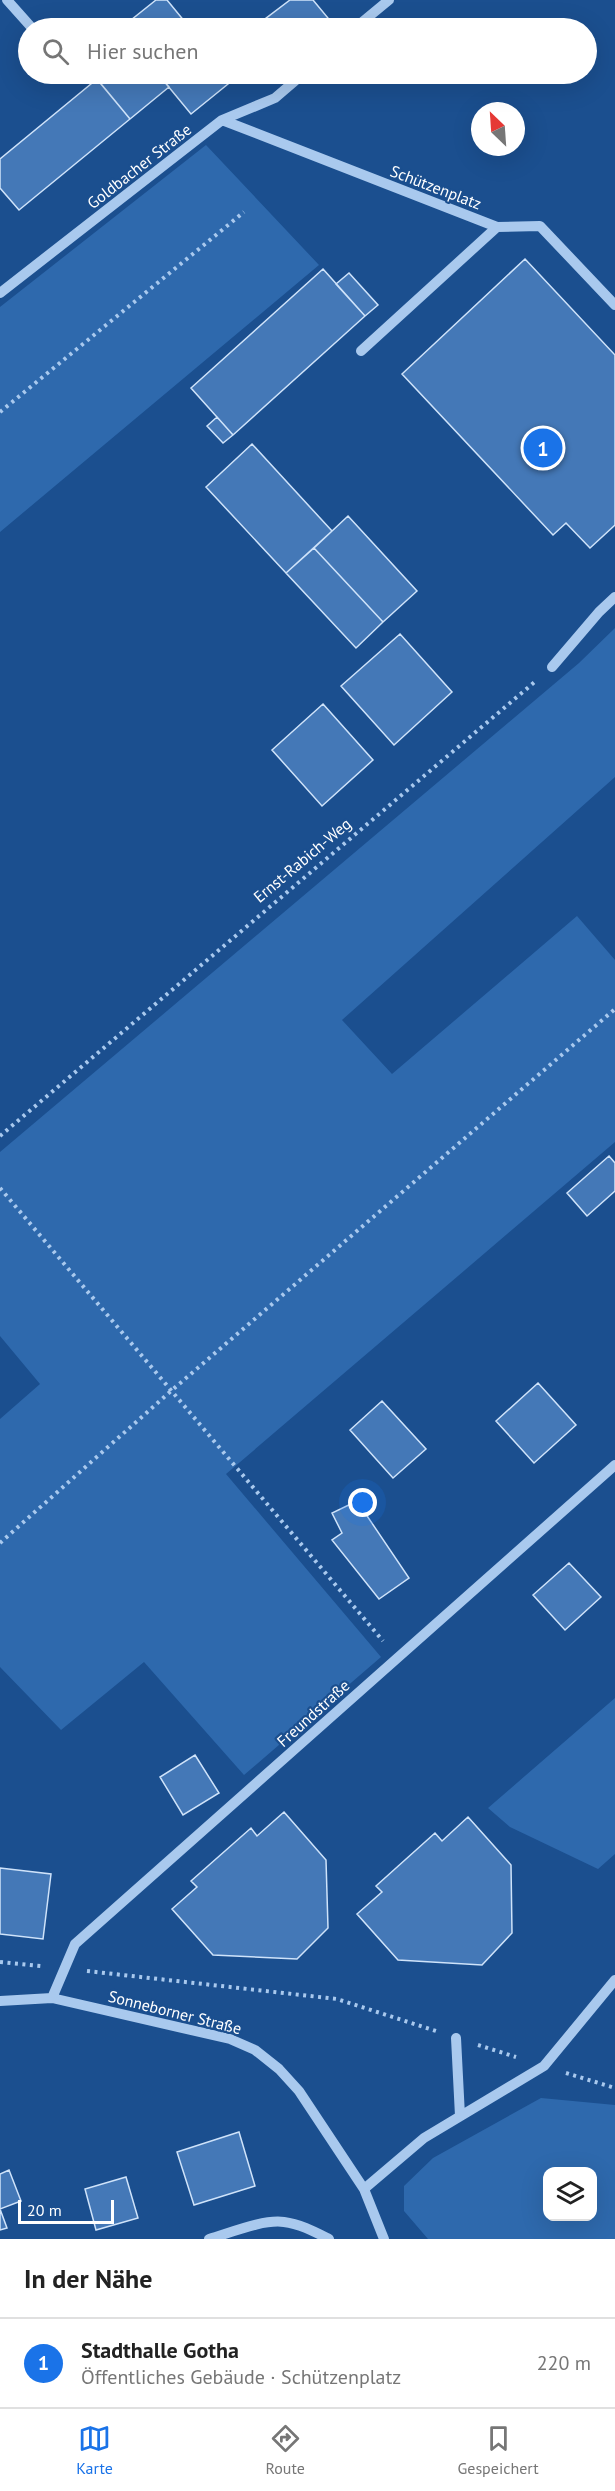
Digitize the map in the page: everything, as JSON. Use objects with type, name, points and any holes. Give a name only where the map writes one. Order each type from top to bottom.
[{"type":"street","points":[[0,5],[7,0],[23,18]]},
{"type":"street","points":[[367,18],[389,0]]},
{"type":"street","name":"Goldbacher Straße","points":[[0,293],[222,120],[275,98],[291,84]]},
{"type":"street","name":"Schützenplatz","points":[[222,120],[497,227],[540,226],[615,305]]},
{"type":"street","points":[[361,351],[497,227]]},
{"type":"street","points":[[552,667],[599,612],[615,597]]},
{"type":"street","name":"Freundstraße","points":[[52,1998],[75,1944],[615,1465]]},
{"type":"street","points":[[364,2189],[424,2138],[544,2066],[615,1980]]},
{"type":"street","name":"Sonneborner Straße","points":[[0,2001],[52,1998],[230,2039],[255,2050],[279,2069],[299,2091],[364,2189],[384,2239]]},
{"type":"street","points":[[456,2038],[460,2116]]},
{"type":"street","points":[[209,2239],[254,2226],[282,2221],[302,2226],[329,2239]]},
{"type":"path","points":[[0,412],[244,212]]},
{"type":"path","name":"Ernst-Rabich-Weg","points":[[0,1136],[552,667]]},
{"type":"path","points":[[0,1543],[171,1391],[615,1009]]},
{"type":"path","points":[[0,1188],[398,1658]]},
{"type":"path","points":[[0,1962],[337,1999],[615,2088]]},
{"type":"shaded area","points":[[206,145],[319,265],[0,532],[0,307]]},
{"type":"shaded area","points":[[615,628],[615,777],[342,1020],[392,1074],[577,916],[615,960],[615,1142],[226,1474],[381,1657],[244,1775],[144,1662],[61,1730],[0,1667],[0,1419],[40,1384],[0,1336],[0,1152],[579,663]]},
{"type":"shaded area","points":[[615,1698],[615,1854],[598,1869],[510,1827],[488,1808]]},
{"type":"shaded area","points":[[541,2098],[615,2105],[615,2239],[428,2239],[404,2211],[404,2186],[433,2158]]},
{"type":"building","points":[[156,0],[167,0],[182,18],[134,18]]},
{"type":"building","points":[[290,0],[313,0],[328,18],[266,18]]},
{"type":"building","points":[[91,84],[101,84],[130,119],[19,210],[0,188],[0,159]]},
{"type":"building","points":[[101,84],[166,84],[169,87],[130,119]]},
{"type":"building","points":[[166,84],[228,84],[191,114]]},
{"type":"building","points":[[525,259],[615,355],[615,525],[590,548],[566,523],[553,535],[402,374]]},
{"type":"building","points":[[323,269],[365,316],[233,435],[191,388]]},
{"type":"building","points":[[349,273],[378,305],[365,316],[336,284]]},
{"type":"building","points":[[217,417],[233,435],[223,443],[207,426]]},
{"type":"building","points":[[252,444],[332,531],[286,573],[206,487]]},
{"type":"building","points":[[348,516],[417,591],[383,622],[314,548]]},
{"type":"building","points":[[314,548],[383,622],[356,648],[286,573]]},
{"type":"building","points":[[400,634],[452,692],[394,745],[341,686]]},
{"type":"building","points":[[323,704],[373,760],[322,806],[272,750]]},
{"type":"building","points":[[609,1156],[615,1163],[615,1191],[587,1216],[567,1193]]},
{"type":"building","points":[[538,1383],[576,1425],[534,1463],[496,1421]]},
{"type":"building","points":[[382,1401],[426,1449],[393,1478],[350,1430]]},
{"type":"building","points":[[357,1501],[409,1578],[379,1599],[332,1540],[342,1533],[332,1513]]},
{"type":"building","points":[[569,1563],[601,1597],[565,1630],[533,1595]]},
{"type":"building","points":[[195,1755],[219,1793],[183,1815],[160,1777]]},
{"type":"building","points":[[284,1812],[326,1860],[328,1928],[297,1959],[213,1955],[172,1909],[197,1887],[191,1881],[251,1828],[257,1836]]},
{"type":"building","points":[[468,1817],[511,1865],[512,1933],[482,1965],[398,1960],[357,1914],[382,1892],[376,1886],[435,1833],[442,1841]]},
{"type":"building","points":[[0,1868],[51,1874],[43,1939],[0,1934]]},
{"type":"building","points":[[239,2132],[255,2186],[194,2205],[177,2152]]},
{"type":"building","points":[[9,2170],[21,2201],[0,2209],[0,2174]]},
{"type":"building","points":[[126,2177],[138,2218],[96,2230],[85,2189]]},
{"type":"building","points":[[0,2209],[7,2228],[0,2230]]},
{"type":"place","name":"Stadthalle Gotha","points":[[543,448]]}]
